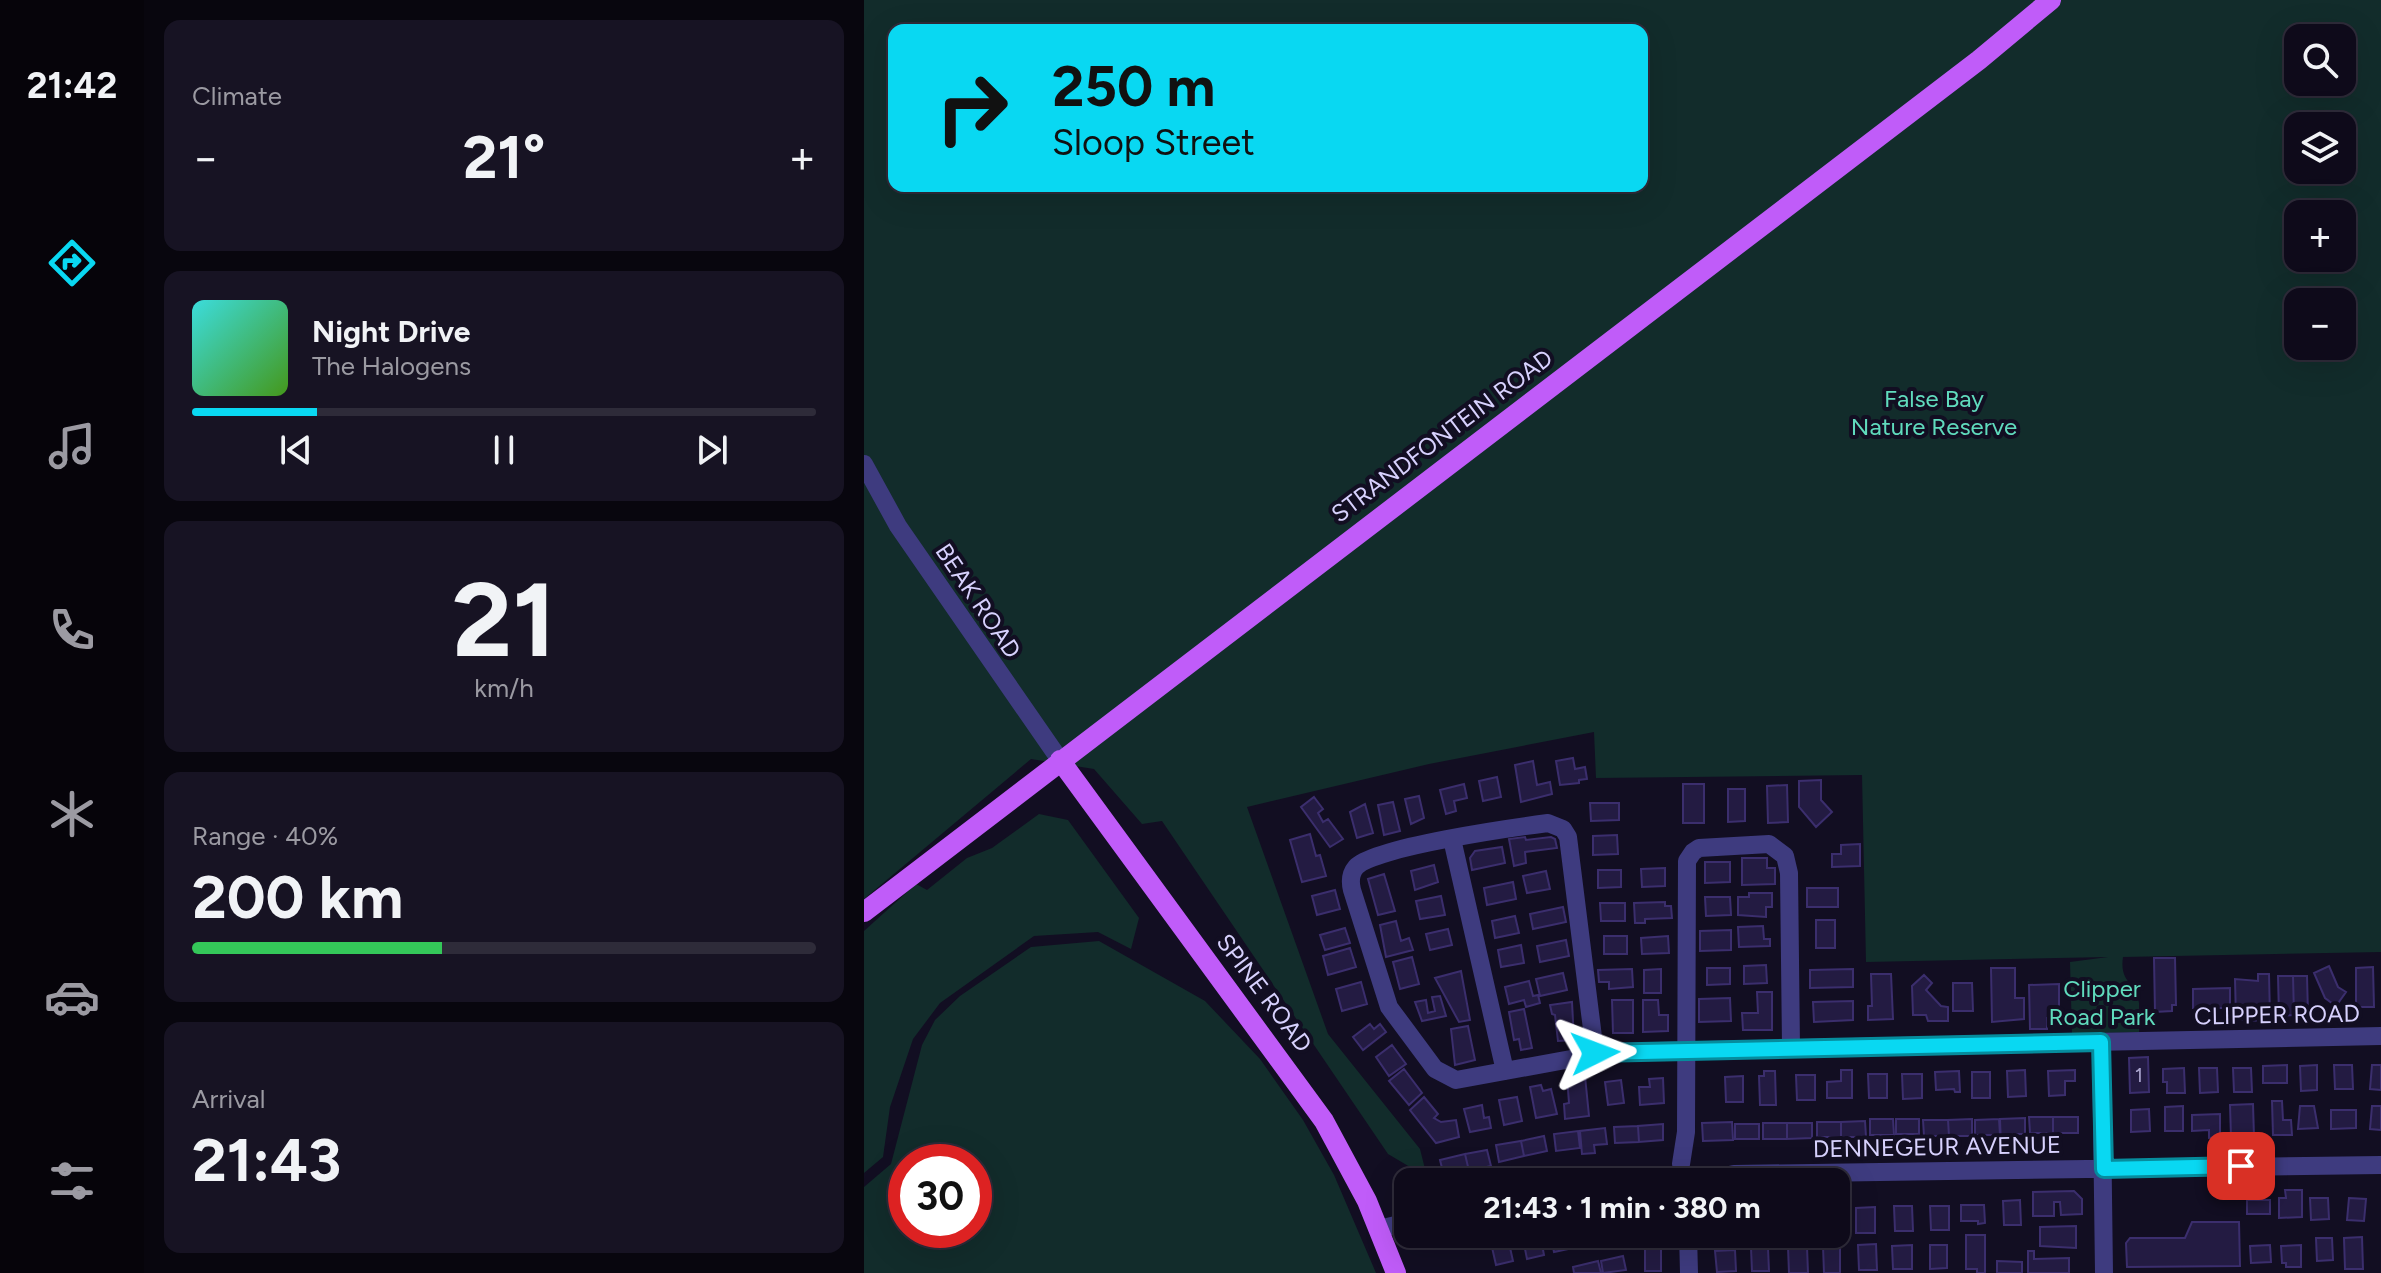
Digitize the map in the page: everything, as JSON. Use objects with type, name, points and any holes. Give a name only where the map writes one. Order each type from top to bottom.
[{"type":"main road","name":"STRANDFONTEIN ROAD","points":[[864,912],[1979,60],[2051,0]]},
{"type":"main road","name":"SPINE ROAD","points":[[1060,760],[1318,1111],[1350,1166],[1396,1273]]},
{"type":"street","name":"BEAK ROAD","points":[[864,464],[906,539],[1060,760]]},
{"type":"street","points":[[1505,1071],[1452,839],[1548,823],[1563,829],[1568,837],[1595,1053]]},
{"type":"street","name":"CLIPPER ROAD","points":[[1452,839],[1363,861],[1354,869],[1351,882],[1389,1007],[1435,1069],[1456,1080],[1595,1053],[2381,1036]]},
{"type":"street","points":[[1687,1168],[1687,861],[1695,850],[1710,845],[1769,844],[1779,850],[1788,863],[1791,1047]]},
{"type":"street","points":[[2101,1042],[2104,1273]]},
{"type":"street","name":"DENNEGEUR AVENUE","points":[[1850,1172],[2381,1165]]},
{"type":"street","points":[[1379,1229],[1394,1225]]},
{"type":"street","points":[[1688,1248],[1689,1273]]},
{"type":"green space","name":"False Bay Nature Reserve","points":[[864,0],[2381,0],[2381,952],[2123,957],[2124,975],[2136,989],[2139,1003],[2139,1032],[2072,1034],[2070,962],[2108,957],[1866,962],[1862,775],[1596,778],[1594,732],[1429,764],[1247,807],[1328,1034],[1420,1149],[1425,1168],[1412,1168],[1388,1154],[1162,821],[1142,824],[1094,769],[1031,759],[864,899]]},
{"type":"green space","points":[[1039,814],[1068,820],[1139,918],[1131,949],[1098,932],[1034,936],[940,1003],[913,1039],[890,1107],[883,1157],[864,1173],[864,931],[916,884],[927,890],[967,858],[992,848]]},
{"type":"green space","points":[[1099,941],[1205,1001],[1260,1059],[1303,1120],[1334,1175],[1376,1273],[864,1273],[864,1187],[888,1167],[888,1248],[992,1248],[992,1144],[896,1144],[922,1045],[935,1020],[960,996],[1031,947]]},
{"type":"building","points":[[1573,758],[1575,769],[1585,767],[1587,779],[1560,785],[1556,761]]},
{"type":"building","points":[[1533,761],[1537,785],[1550,782],[1552,794],[1521,802],[1515,765]]},
{"type":"building","points":[[1497,777],[1501,797],[1483,801],[1479,781]]},
{"type":"building","points":[[1821,780],[1821,800],[1832,812],[1816,827],[1799,807],[1799,781]]},
{"type":"building","points":[[1464,784],[1467,798],[1454,801],[1456,811],[1446,814],[1440,790]]},
{"type":"building","points":[[1683,784],[1704,784],[1704,823],[1683,823]]},
{"type":"building","points":[[1787,785],[1788,822],[1768,823],[1767,786]]},
{"type":"building","points":[[1728,789],[1745,789],[1745,821],[1728,822]]},
{"type":"building","points":[[1419,796],[1424,818],[1411,824],[1405,799]]},
{"type":"building","points":[[1314,797],[1323,809],[1318,813],[1323,822],[1328,819],[1343,839],[1330,847],[1301,807]]},
{"type":"building","points":[[1393,802],[1400,831],[1384,835],[1378,805]]},
{"type":"building","points":[[1590,803],[1619,803],[1619,820],[1591,821]]},
{"type":"building","points":[[1365,804],[1373,833],[1357,838],[1350,812]]},
{"type":"building","points":[[1310,834],[1326,876],[1302,882],[1290,840]]},
{"type":"building","points":[[1617,835],[1618,854],[1593,855],[1593,836]]},
{"type":"building","points":[[1525,837],[1526,840],[1551,837],[1555,839],[1557,848],[1525,852],[1526,863],[1514,866],[1509,839]]},
{"type":"building","points":[[1860,844],[1860,866],[1832,867],[1832,854],[1841,854],[1841,845]]},
{"type":"building","points":[[1502,847],[1505,863],[1472,870],[1470,858],[1475,851]]},
{"type":"building","points":[[1742,858],[1767,858],[1767,868],[1775,868],[1775,884],[1742,885]]},
{"type":"building","points":[[1705,862],[1730,862],[1730,882],[1705,883]]},
{"type":"building","points":[[1434,865],[1438,882],[1415,890],[1411,871]]},
{"type":"building","points":[[1665,868],[1665,886],[1642,887],[1641,869]]},
{"type":"building","points":[[1598,870],[1621,870],[1621,887],[1598,888]]},
{"type":"building","points":[[1546,871],[1550,889],[1527,893],[1523,876]]},
{"type":"building","points":[[1384,874],[1395,911],[1378,915],[1368,879]]},
{"type":"building","points":[[1513,882],[1516,899],[1487,905],[1484,888]]},
{"type":"building","points":[[1807,888],[1838,888],[1838,907],[1807,907]]},
{"type":"building","points":[[1335,890],[1340,909],[1317,915],[1312,896]]},
{"type":"building","points":[[1749,893],[1772,893],[1772,907],[1766,907],[1766,917],[1738,915],[1738,897],[1749,897]]},
{"type":"building","points":[[1441,896],[1445,915],[1420,919],[1416,901]]},
{"type":"building","points":[[1705,897],[1730,897],[1731,915],[1706,916]]},
{"type":"building","points":[[1665,902],[1665,906],[1671,906],[1672,918],[1645,919],[1645,923],[1635,923],[1634,903]]},
{"type":"building","points":[[1600,903],[1625,903],[1625,921],[1601,921]]},
{"type":"building","points":[[1563,907],[1566,922],[1533,929],[1530,914]]},
{"type":"building","points":[[1515,916],[1519,933],[1495,938],[1492,921]]},
{"type":"building","points":[[1816,920],[1835,920],[1835,948],[1816,948]]},
{"type":"building","points":[[1396,921],[1401,941],[1409,938],[1413,950],[1386,957],[1380,925]]},
{"type":"building","points":[[1763,926],[1764,939],[1770,939],[1770,946],[1739,947],[1738,927]]},
{"type":"building","points":[[1345,928],[1350,943],[1325,950],[1320,935]]},
{"type":"building","points":[[1448,929],[1452,945],[1430,950],[1426,934]]},
{"type":"building","points":[[1731,930],[1731,950],[1700,951],[1700,931]]},
{"type":"building","points":[[1604,936],[1627,936],[1627,954],[1604,954]]},
{"type":"building","points":[[1668,936],[1669,953],[1642,954],[1641,938]]},
{"type":"building","points":[[1566,940],[1569,956],[1540,962],[1537,946]]},
{"type":"building","points":[[1521,945],[1524,963],[1501,967],[1498,950]]},
{"type":"building","points":[[1350,948],[1356,967],[1328,975],[1323,956]]},
{"type":"building","points":[[1412,957],[1419,984],[1400,989],[1393,962]]},
{"type":"building","points":[[2154,958],[2175,958],[2176,1005],[2172,1005],[2172,1011],[2155,1012]]},
{"type":"building","points":[[1766,965],[1767,983],[1744,984],[1744,966]]},
{"type":"building","points":[[2329,966],[2338,987],[2346,992],[2336,1006],[2325,998],[2314,973]]},
{"type":"building","points":[[2373,967],[2374,1007],[2356,1007],[2356,968]]},
{"type":"building","points":[[1707,968],[1730,968],[1730,984],[1707,985]]},
{"type":"building","points":[[1991,968],[2015,968],[2015,998],[2024,998],[2024,1019],[1992,1022]]},
{"type":"building","points":[[1632,969],[1633,987],[1609,989],[1609,982],[1599,982],[1598,970]]},
{"type":"building","points":[[1661,969],[1661,993],[1644,993],[1644,970]]},
{"type":"building","points":[[1853,969],[1853,987],[1810,988],[1810,970]]},
{"type":"building","points":[[1461,971],[1470,1020],[1459,1022],[1435,978]]},
{"type":"building","points":[[1563,973],[1567,990],[1540,996],[1536,979]]},
{"type":"building","points":[[1871,974],[1891,974],[1893,1019],[1868,1020],[1868,1006],[1872,1006]]},
{"type":"building","points":[[2258,974],[2269,974],[2270,1017],[2259,1017],[2260,1021],[2236,1019],[2235,979],[2258,981]]},
{"type":"building","points":[[1924,975],[1932,983],[1926,990],[1941,1006],[1948,1007],[1948,1021],[1928,1021],[1926,1015],[1913,1015],[1912,986]]},
{"type":"building","points":[[2278,976],[2293,976],[2294,1015],[2279,1016]]},
{"type":"building","points":[[2293,976],[2307,976],[2308,1015],[2294,1015]]},
{"type":"building","points":[[1529,981],[1533,996],[1538,995],[1540,1003],[1526,1007],[1524,1000],[1509,1004],[1505,987]]},
{"type":"building","points":[[1361,982],[1367,1004],[1342,1011],[1336,989]]},
{"type":"building","points":[[1953,983],[1972,983],[1973,1011],[1953,1011]]},
{"type":"building","points":[[2059,984],[2059,1018],[2047,1018],[2047,1029],[2030,1029],[2029,985]]},
{"type":"building","points":[[2230,988],[2230,1008],[2193,1008],[2193,989]]},
{"type":"building","points":[[1757,992],[1772,992],[1772,1030],[1743,1030],[1742,1013],[1758,1013]]},
{"type":"building","points":[[1440,996],[1446,1016],[1422,1021],[1415,1002],[1426,1000],[1428,1013],[1435,1011],[1432,997]]},
{"type":"building","points":[[1730,998],[1731,1021],[1699,1022],[1699,999]]},
{"type":"building","points":[[1612,1000],[1633,1000],[1633,1033],[1613,1033]]},
{"type":"building","points":[[1643,1000],[1658,1000],[1659,1015],[1668,1015],[1668,1031],[1643,1032]]},
{"type":"building","points":[[1853,1001],[1853,1020],[1814,1022],[1813,1002]]},
{"type":"building","points":[[1572,1002],[1574,1040],[1558,1041],[1555,1015],[1550,1005]]},
{"type":"building","points":[[1524,1009],[1532,1048],[1521,1050],[1519,1039],[1514,1040],[1509,1012]]},
{"type":"building","points":[[1370,1024],[1374,1029],[1380,1024],[1386,1032],[1363,1050],[1353,1037]]},
{"type":"building","points":[[1468,1026],[1475,1060],[1455,1065],[1451,1029]]},
{"type":"building","points":[[1392,1045],[1406,1064],[1389,1076],[1376,1057]]},
{"type":"building","points":[[2148,1057],[2149,1092],[2130,1093],[2129,1058]]},
{"type":"building","points":[[2287,1065],[2287,1083],[2263,1083],[2263,1066]]},
{"type":"building","points":[[2317,1065],[2317,1090],[2301,1091],[2300,1066]]},
{"type":"building","points":[[2334,1065],[2352,1065],[2353,1089],[2335,1089]]},
{"type":"building","points":[[2372,1065],[2381,1065],[2381,1090],[2370,1089]]},
{"type":"building","points":[[2184,1068],[2185,1093],[2167,1093],[2163,1069]]},
{"type":"building","points":[[2199,1068],[2217,1068],[2218,1092],[2200,1093]]},
{"type":"building","points":[[2233,1068],[2251,1068],[2252,1092],[2234,1092]]},
{"type":"building","points":[[1404,1069],[1422,1093],[1409,1105],[1389,1081]]},
{"type":"building","points":[[1841,1070],[1852,1070],[1852,1098],[1827,1098],[1827,1082],[1841,1081]]},
{"type":"building","points":[[2025,1070],[2026,1096],[2008,1097],[2007,1071]]},
{"type":"building","points":[[2075,1070],[2075,1081],[2065,1081],[2065,1095],[2049,1096],[2048,1071]]},
{"type":"building","points":[[1764,1071],[1775,1071],[1776,1105],[1760,1105],[1759,1076],[1764,1076]]},
{"type":"building","points":[[1959,1071],[1960,1092],[1954,1089],[1936,1090],[1935,1072]]},
{"type":"building","points":[[1972,1072],[1990,1072],[1990,1098],[1972,1098]]},
{"type":"building","points":[[1868,1074],[1887,1074],[1887,1098],[1869,1098]]},
{"type":"building","points":[[1902,1074],[1922,1074],[1922,1098],[1903,1099]]},
{"type":"building","points":[[1796,1075],[1815,1075],[1815,1100],[1797,1100]]},
{"type":"building","points":[[1585,1076],[1589,1116],[1565,1119],[1564,1104],[1569,1103],[1567,1077]]},
{"type":"building","points":[[1743,1076],[1743,1102],[1726,1102],[1725,1077]]},
{"type":"building","points":[[1663,1078],[1664,1103],[1640,1105],[1639,1087],[1650,1087],[1649,1079]]},
{"type":"building","points":[[1621,1080],[1624,1103],[1608,1105],[1605,1082]]},
{"type":"building","points":[[1541,1085],[1543,1091],[1551,1089],[1557,1114],[1536,1118],[1530,1087]]},
{"type":"building","points":[[1424,1097],[1438,1114],[1434,1118],[1441,1122],[1456,1120],[1459,1137],[1436,1143],[1410,1110]]},
{"type":"building","points":[[1517,1097],[1522,1121],[1504,1125],[1499,1100]]},
{"type":"building","points":[[2272,1101],[2282,1101],[2283,1120],[2291,1120],[2292,1135],[2273,1135]]},
{"type":"building","points":[[2253,1104],[2254,1137],[2231,1137],[2230,1105]]},
{"type":"building","points":[[1482,1105],[1484,1118],[1489,1117],[1491,1128],[1470,1132],[1464,1109]]},
{"type":"building","points":[[2183,1106],[2183,1131],[2165,1131],[2165,1107]]},
{"type":"building","points":[[2300,1106],[2314,1106],[2318,1128],[2298,1129]]},
{"type":"building","points":[[2372,1106],[2381,1106],[2381,1130],[2370,1129]]},
{"type":"building","points":[[2149,1109],[2150,1131],[2131,1132],[2131,1110]]},
{"type":"building","points":[[2331,1110],[2356,1110],[2356,1128],[2331,1129]]},
{"type":"building","points":[[2220,1114],[2220,1137],[2209,1138],[2209,1130],[2192,1131],[2192,1115]]},
{"type":"building","points":[[2029,1117],[2053,1117],[2053,1133],[2030,1133]]},
{"type":"building","points":[[2053,1117],[2078,1117],[2078,1133],[2053,1133]]},
{"type":"building","points":[[2025,1118],[2025,1134],[2013,1134],[2013,1147],[2001,1147],[2000,1119]]},
{"type":"building","points":[[1870,1119],[1893,1119],[1894,1135],[1870,1135]]},
{"type":"building","points":[[1896,1119],[1919,1119],[1919,1134],[1896,1134]]},
{"type":"building","points":[[1972,1119],[1972,1136],[1949,1136],[1948,1120]]},
{"type":"building","points":[[1999,1119],[2000,1135],[1975,1135],[1975,1120]]},
{"type":"building","points":[[1923,1120],[1948,1120],[1949,1136],[1924,1136]]},
{"type":"building","points":[[1865,1121],[1866,1137],[1841,1137],[1841,1122]]},
{"type":"building","points":[[1732,1122],[1733,1140],[1703,1141],[1702,1123]]},
{"type":"building","points":[[1817,1122],[1841,1122],[1841,1137],[1817,1137]]},
{"type":"building","points":[[1763,1123],[1787,1123],[1787,1139],[1763,1139]]},
{"type":"building","points":[[1787,1123],[1812,1123],[1812,1138],[1787,1139]]},
{"type":"building","points":[[1663,1124],[1663,1140],[1639,1142],[1638,1126]]},
{"type":"building","points":[[1735,1124],[1759,1124],[1759,1139],[1735,1139]]},
{"type":"building","points":[[1638,1126],[1639,1142],[1615,1143],[1614,1127]]},
{"type":"building","points":[[1605,1128],[1607,1144],[1594,1145],[1595,1153],[1582,1154],[1580,1131]]},
{"type":"building","points":[[1578,1131],[1580,1148],[1556,1151],[1554,1134]]},
{"type":"building","points":[[1544,1136],[1547,1151],[1524,1156],[1521,1141]]},
{"type":"building","points":[[1521,1141],[1524,1156],[1499,1162],[1496,1145]]},
{"type":"building","points":[[1487,1150],[1491,1166],[1468,1168],[1465,1154]]},
{"type":"building","points":[[1465,1154],[1468,1168],[1442,1168],[1440,1160]]},
{"type":"building","points":[[2285,1190],[2302,1190],[2302,1217],[2279,1218],[2279,1198],[2286,1198]]},
{"type":"building","points":[[2074,1191],[2082,1199],[2082,1214],[2061,1215],[2060,1202],[2054,1202],[2054,1216],[2033,1216],[2033,1192]]},
{"type":"building","points":[[2310,1198],[2328,1198],[2329,1219],[2311,1220]]},
{"type":"building","points":[[2349,1198],[2366,1199],[2364,1221],[2347,1220]]},
{"type":"building","points":[[2020,1200],[2021,1225],[2004,1225],[2003,1201]]},
{"type":"building","points":[[2247,1200],[2270,1200],[2270,1214],[2247,1214]]},
{"type":"building","points":[[1961,1205],[1984,1205],[1985,1223],[1961,1221]]},
{"type":"building","points":[[1894,1206],[1912,1206],[1913,1231],[1895,1231]]},
{"type":"building","points":[[1930,1206],[1949,1206],[1949,1230],[1931,1230]]},
{"type":"building","points":[[1875,1207],[1875,1233],[1856,1233],[1856,1208]]},
{"type":"building","points":[[2192,1222],[2239,1222],[2240,1266],[2127,1267],[2126,1243],[2130,1238],[2185,1238]]},
{"type":"building","points":[[2076,1226],[2076,1248],[2040,1246],[2040,1227]]},
{"type":"building","points":[[1966,1235],[1985,1235],[1985,1273],[1966,1269]]},
{"type":"building","points":[[2362,1237],[2363,1269],[2345,1269],[2344,1238]]},
{"type":"building","points":[[2316,1238],[2332,1238],[2333,1260],[2317,1261]]},
{"type":"building","points":[[1876,1244],[1877,1270],[1859,1270],[1858,1245]]},
{"type":"building","points":[[1912,1245],[1912,1269],[1893,1269],[1892,1246]]},
{"type":"building","points":[[1930,1245],[1947,1245],[1947,1268],[1930,1269]]},
{"type":"building","points":[[2270,1245],[2271,1262],[2251,1263],[2250,1246]]},
{"type":"building","points":[[2301,1245],[2301,1267],[2286,1267],[2286,1263],[2282,1263],[2281,1246]]},
{"type":"building","points":[[1492,1248],[1510,1248],[1513,1261],[1496,1265]]},
{"type":"building","points":[[1525,1248],[1543,1248],[1544,1255],[1527,1259]]},
{"type":"building","points":[[1645,1248],[1661,1248],[1661,1271],[1645,1271]]},
{"type":"building","points":[[1751,1248],[1768,1248],[1769,1271],[1752,1271]]},
{"type":"building","points":[[1788,1248],[1807,1248],[1808,1273],[1789,1273]]},
{"type":"building","points":[[1823,1248],[1840,1248],[1840,1273],[1824,1273]]},
{"type":"building","points":[[1735,1250],[1736,1271],[1717,1272],[1715,1251]]},
{"type":"building","points":[[2028,1251],[2034,1251],[2034,1259],[2069,1258],[2069,1273],[2028,1273]]},
{"type":"building","points":[[1623,1256],[1626,1270],[1603,1273],[1601,1261]]},
{"type":"building","points":[[1598,1261],[1601,1273],[1574,1273],[1573,1267]]},
{"type":"building","points":[[1997,1261],[2022,1262],[2022,1273],[1997,1273]]},
{"type":"route","points":[[1595,1053],[2101,1042],[2104,1169],[2241,1166]]},
{"type":"park label","name":"Clipper Road Park","points":[[2102,1003]]}]
